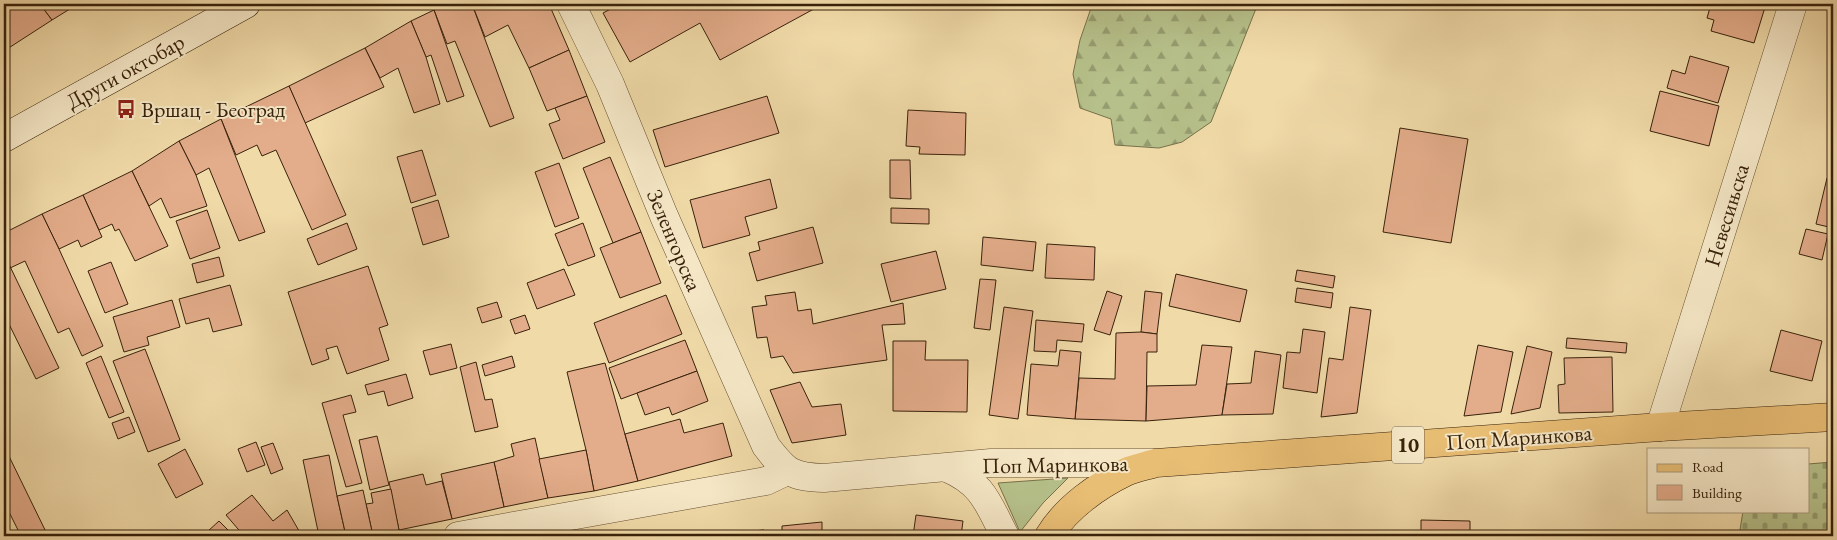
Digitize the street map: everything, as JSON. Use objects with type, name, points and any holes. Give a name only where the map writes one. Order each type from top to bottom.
[{"type":"main road","name":"10","points":[[1660,427],[1833,417]]},
{"type":"main road","name":"Поп Маринкова","points":[[1156,463],[1660,427]]},
{"type":"main road","name":"10","points":[[1049,536],[1073,506],[1097,489],[1126,472],[1156,463]]},
{"type":"street","name":"Други октобар","points":[[4,138],[246,4]]},
{"type":"street","name":"Зеленгорска","points":[[571,4],[610,84],[664,216],[766,446],[787,471]]},
{"type":"street","name":"Невесињска","points":[[1660,427],[1793,4]]},
{"type":"street","name":"Поп Маринкова","points":[[787,471],[807,478],[824,478],[991,463],[1156,463]]},
{"type":"street","points":[[947,468],[967,478],[983,493],[1005,536]]},
{"type":"street","points":[[458,536],[766,481],[787,471]]},
{"type":"green space","points":[[1088,4],[1254,4],[1257,6],[1211,122],[1182,142],[1159,148],[1115,145],[1111,119],[1080,108],[1073,74],[1080,40],[1091,8]]},
{"type":"green space","points":[[1833,462],[1833,536],[1739,536],[1743,512],[1810,512],[1810,464]]},
{"type":"green space","points":[[1068,478],[1043,503],[1020,532],[998,483]]},
{"type":"building","points":[[4,4],[40,4],[52,20],[4,51]]},
{"type":"building","points":[[40,4],[78,4],[52,20]]},
{"type":"building","points":[[447,4],[472,4],[514,118],[490,127],[455,41],[447,44],[434,10]]},
{"type":"building","points":[[472,4],[549,4],[569,50],[529,68],[508,25],[485,37]]},
{"type":"building","points":[[620,4],[823,4],[720,60],[700,23],[630,62],[603,13]]},
{"type":"building","points":[[1626,4],[1648,4],[1647,9]]},
{"type":"building","points":[[1711,4],[1766,4],[1754,43],[1711,31],[1714,20],[1707,18]]},
{"type":"building","points":[[434,10],[464,96],[447,102],[431,55],[426,57],[411,21]]},
{"type":"building","points":[[411,21],[426,57],[440,104],[414,113],[398,68],[380,78],[365,48]]},
{"type":"building","points":[[365,48],[384,87],[305,123],[289,86]]},
{"type":"building","points":[[569,50],[587,96],[547,111],[529,68]]},
{"type":"building","points":[[1690,56],[1729,67],[1718,103],[1667,88],[1672,70],[1685,74]]},
{"type":"building","points":[[289,86],[346,215],[312,230],[276,150],[262,156],[257,145],[236,155],[221,119]]},
{"type":"building","points":[[1660,91],[1719,106],[1709,146],[1650,131]]},
{"type":"building","points":[[587,96],[605,142],[563,159],[549,124],[560,120],[555,108]]},
{"type":"building","points":[[767,96],[779,133],[665,167],[653,130]]},
{"type":"building","points":[[908,110],[966,113],[965,155],[919,154],[920,147],[906,146]]},
{"type":"building","points":[[221,119],[265,232],[239,241],[209,168],[196,175],[179,141]]},
{"type":"building","points":[[1400,128],[1468,139],[1451,243],[1383,232]]},
{"type":"building","points":[[179,141],[196,175],[207,206],[170,218],[161,198],[149,206],[132,171]]},
{"type":"building","points":[[422,150],[436,195],[411,203],[397,157]]},
{"type":"building","points":[[610,157],[641,232],[613,243],[583,168]]},
{"type":"building","points":[[890,160],[910,160],[911,199],[890,198]]},
{"type":"building","points":[[559,163],[579,218],[555,227],[535,172]]},
{"type":"building","points":[[132,171],[168,246],[135,261],[119,229],[115,231],[112,224],[99,230],[83,195]]},
{"type":"building","points":[[1827,178],[1833,180],[1833,228],[1816,224]]},
{"type":"building","points":[[770,179],[777,208],[745,217],[750,235],[703,248],[690,200]]},
{"type":"building","points":[[83,195],[102,237],[81,247],[78,240],[59,249],[42,214]]},
{"type":"building","points":[[438,200],[449,237],[423,245],[412,208]]},
{"type":"building","points":[[891,208],[929,209],[929,224],[891,223]]},
{"type":"building","points":[[207,210],[220,248],[190,259],[176,221]]},
{"type":"building","points":[[42,214],[103,346],[82,356],[69,328],[58,333],[25,261],[10,268],[4,254],[4,233]]},
{"type":"building","points":[[347,223],[357,249],[318,265],[307,239]]},
{"type":"building","points":[[583,223],[595,256],[568,266],[555,234]]},
{"type":"building","points":[[813,227],[823,263],[757,281],[749,253],[760,250],[758,242]]},
{"type":"building","points":[[1806,229],[1828,234],[1822,260],[1799,254]]},
{"type":"building","points":[[641,232],[661,283],[620,298],[600,248]]},
{"type":"building","points":[[983,237],[1036,242],[1033,271],[981,265]]},
{"type":"building","points":[[1047,244],[1095,247],[1094,280],[1045,278]]},
{"type":"building","points":[[936,251],[946,289],[891,302],[881,264]]},
{"type":"building","points":[[4,254],[59,368],[36,379],[6,318],[4,319]]},
{"type":"building","points":[[219,257],[224,276],[197,283],[192,264]]},
{"type":"building","points":[[111,262],[128,304],[105,313],[88,271]]},
{"type":"building","points":[[368,266],[388,325],[379,328],[389,360],[347,374],[337,346],[326,349],[329,359],[312,365],[288,292]]},
{"type":"building","points":[[564,269],[575,295],[537,309],[527,283]]},
{"type":"building","points":[[1297,270],[1335,276],[1333,288],[1295,281]]},
{"type":"building","points":[[1176,274],[1247,290],[1240,322],[1169,306]]},
{"type":"building","points":[[980,279],[996,280],[990,330],[974,328]]},
{"type":"building","points":[[230,285],[242,325],[213,332],[209,318],[186,324],[179,299]]},
{"type":"building","points":[[1297,288],[1333,293],[1331,308],[1295,302]]},
{"type":"building","points":[[1107,291],[1122,296],[1110,335],[1094,330]]},
{"type":"building","points":[[1145,291],[1162,293],[1157,334],[1141,332]]},
{"type":"building","points":[[795,292],[798,311],[811,309],[813,324],[903,303],[905,324],[882,325],[887,360],[793,373],[783,356],[771,358],[767,337],[757,338],[752,307],[767,305],[765,296]]},
{"type":"building","points":[[666,295],[682,334],[609,363],[594,323]]},
{"type":"building","points":[[172,300],[180,327],[147,337],[149,345],[124,352],[113,317]]},
{"type":"building","points":[[497,302],[502,317],[482,323],[477,308]]},
{"type":"building","points":[[1004,307],[1033,311],[1018,419],[989,415]]},
{"type":"building","points":[[1350,307],[1371,310],[1357,413],[1321,417],[1329,358],[1343,360]]},
{"type":"building","points":[[525,315],[530,329],[515,334],[510,320]]},
{"type":"building","points":[[1036,320],[1084,324],[1082,342],[1057,340],[1056,352],[1034,351]]},
{"type":"building","points":[[1303,329],[1325,332],[1317,393],[1283,388],[1287,352],[1300,353]]},
{"type":"building","points":[[1781,330],[1822,341],[1812,381],[1770,371]]},
{"type":"building","points":[[1141,332],[1157,334],[1157,352],[1147,352],[1146,421],[1075,419],[1079,378],[1115,379],[1116,333]]},
{"type":"building","points":[[1567,338],[1627,343],[1626,353],[1566,348]]},
{"type":"building","points":[[685,340],[697,371],[621,399],[609,368]]},
{"type":"building","points":[[893,341],[926,341],[925,360],[968,360],[967,412],[893,411]]},
{"type":"building","points":[[451,344],[457,368],[430,375],[423,351]]},
{"type":"building","points":[[1202,345],[1232,347],[1222,415],[1146,421],[1147,386],[1196,385]]},
{"type":"building","points":[[1478,345],[1513,352],[1501,412],[1464,416]]},
{"type":"building","points":[[1527,346],[1552,352],[1540,408],[1511,414]]},
{"type":"building","points":[[145,349],[180,440],[148,452],[113,361]]},
{"type":"building","points":[[1060,350],[1081,352],[1075,419],[1027,415],[1031,364],[1058,366]]},
{"type":"building","points":[[1255,351],[1281,355],[1273,414],[1222,415],[1227,384],[1251,383]]},
{"type":"building","points":[[101,356],[124,412],[109,418],[86,363]]},
{"type":"building","points":[[512,356],[515,367],[485,376],[482,365]]},
{"type":"building","points":[[1612,357],[1613,412],[1559,413],[1558,385],[1565,384],[1564,358]]},
{"type":"building","points":[[476,362],[485,400],[492,399],[498,427],[475,432],[460,367]]},
{"type":"building","points":[[605,363],[638,481],[594,491],[567,372]]},
{"type":"building","points":[[697,371],[708,401],[672,415],[669,407],[645,415],[637,393]]},
{"type":"building","points":[[406,374],[413,398],[388,406],[384,391],[368,395],[365,385]]},
{"type":"building","points":[[800,382],[812,407],[841,404],[846,435],[792,443],[770,390]]},
{"type":"building","points":[[351,395],[356,412],[343,415],[362,483],[346,487],[322,403]]},
{"type":"building","points":[[129,417],[135,432],[118,439],[112,423]]},
{"type":"building","points":[[680,419],[684,433],[723,423],[732,456],[638,481],[625,434]]},
{"type":"building","points":[[377,436],[389,485],[370,490],[359,440]]},
{"type":"building","points":[[535,438],[548,498],[504,507],[494,462],[514,456],[511,444]]},
{"type":"building","points":[[256,442],[265,465],[247,472],[238,449]]},
{"type":"building","points":[[273,443],[283,469],[271,474],[261,447]]},
{"type":"building","points":[[4,446],[48,536],[21,536],[4,502]]},
{"type":"building","points":[[185,449],[203,484],[176,498],[158,464]]},
{"type":"building","points":[[586,450],[594,491],[548,498],[539,459]]},
{"type":"building","points":[[329,455],[346,536],[319,536],[303,460]]},
{"type":"building","points":[[494,462],[504,507],[452,519],[441,474]]},
{"type":"building","points":[[423,474],[426,485],[442,481],[452,519],[399,530],[389,482]]},
{"type":"building","points":[[391,489],[399,530],[373,536],[366,504],[373,503],[371,493]]},
{"type":"building","points":[[363,490],[373,536],[346,536],[337,496]]},
{"type":"building","points":[[252,495],[273,521],[287,510],[302,536],[244,536],[226,515]]},
{"type":"building","points":[[916,515],[963,521],[961,536],[913,536]]},
{"type":"building","points":[[1421,520],[1470,521],[1470,536],[1421,536]]},
{"type":"building","points":[[219,521],[234,536],[211,536],[207,532]]},
{"type":"building","points":[[822,522],[822,536],[782,536],[782,526]]},
{"type":"building","points":[[764,530],[765,536],[715,536],[715,534]]},
{"type":"building","points":[[1282,535],[1282,536],[1240,536]]},
{"type":"place","name":"Вршац - Београд","points":[[126,109]]}]
